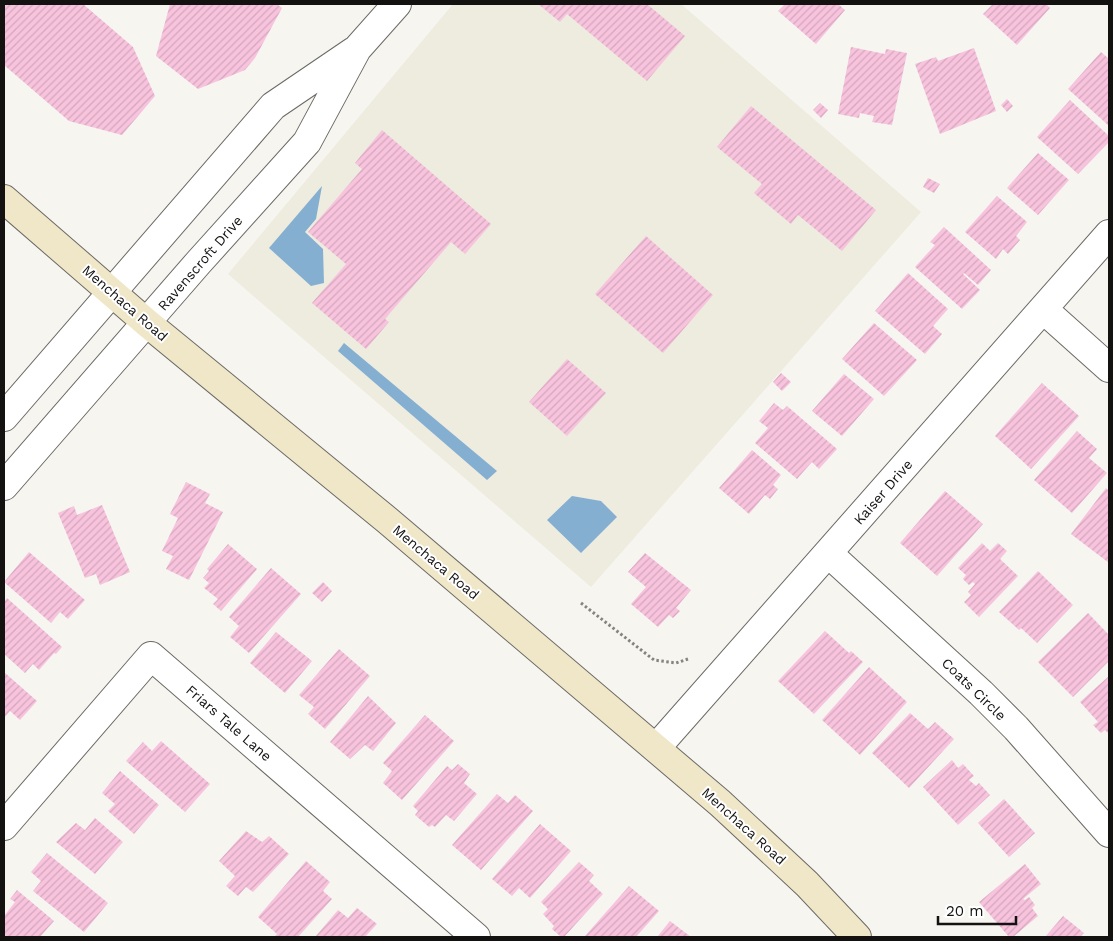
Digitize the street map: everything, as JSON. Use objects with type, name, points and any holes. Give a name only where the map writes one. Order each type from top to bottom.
[{"type":"main road","name":"Menchaca Road","points":[[4,199],[147,323],[387,520],[656,748],[763,842],[857,937]]},
{"type":"street","name":"Ravenscroft Drive","points":[[4,486],[307,142],[357,49],[397,4]]},
{"type":"street","name":"Ravenscroft Drive","points":[[4,417],[273,106],[357,49]]},
{"type":"street","name":"Kaiser Drive","points":[[656,748],[829,554],[1109,234]]},
{"type":"street","points":[[1043,309],[1109,368]]},
{"type":"street","name":"Coats Circle","points":[[829,554],[981,693],[1016,728],[1109,834]]},
{"type":"street","name":"Friars Tale Lane","points":[[4,826],[151,656],[476,937]]},
{"type":"path","points":[[581,603],[654,660],[676,663],[688,659]]},
{"type":"shaded area","points":[[453,4],[681,4],[921,212],[591,587],[228,274]]},
{"type":"water","points":[[322,186],[316,219],[305,232],[323,249],[324,283],[311,286],[269,248]]},
{"type":"water","points":[[344,343],[497,471],[487,480],[338,351]]},
{"type":"water","points":[[572,496],[601,501],[617,517],[581,553],[547,520]]},
{"type":"building","points":[[4,4],[83,4],[133,47],[155,96],[122,135],[69,121],[4,65]]},
{"type":"building","points":[[170,4],[277,4],[282,8],[255,58],[245,70],[198,89],[156,56]]},
{"type":"building","points":[[538,4],[647,4],[685,36],[647,81],[567,14],[560,22]]},
{"type":"building","points":[[785,4],[838,4],[845,10],[816,44],[778,11]]},
{"type":"building","points":[[993,4],[1046,4],[1050,8],[1017,45],[983,14]]},
{"type":"building","points":[[851,47],[885,54],[886,49],[907,53],[892,125],[872,122],[874,116],[860,113],[859,118],[838,114]]},
{"type":"building","points":[[974,48],[996,111],[940,134],[915,64],[936,57],[938,61]]},
{"type":"building","points":[[1101,52],[1109,59],[1109,126],[1068,89]]},
{"type":"building","points":[[1007,99],[1013,106],[1007,112],[1001,105]]},
{"type":"building","points":[[1070,100],[1109,136],[1109,142],[1078,174],[1037,137]]},
{"type":"building","points":[[820,103],[828,110],[821,118],[813,110]]},
{"type":"building","points":[[751,106],[876,210],[842,251],[798,215],[791,224],[754,193],[762,184],[717,147]]},
{"type":"building","points":[[382,130],[491,224],[465,254],[451,242],[385,319],[389,322],[366,349],[312,303],[346,264],[308,232],[362,169],[355,163]]},
{"type":"building","points":[[1038,153],[1069,180],[1038,215],[1007,188]]},
{"type":"building","points":[[928,178],[940,184],[934,193],[923,187]]},
{"type":"building","points":[[997,196],[1027,222],[1016,236],[1020,240],[1008,254],[1003,249],[996,259],[965,232]]},
{"type":"building","points":[[944,227],[991,270],[978,285],[963,274],[980,290],[962,309],[915,267],[935,245],[930,242]]},
{"type":"building","points":[[646,236],[713,295],[663,353],[595,294]]},
{"type":"building","points":[[908,273],[948,309],[933,326],[942,334],[925,354],[875,311]]},
{"type":"building","points":[[874,323],[917,360],[884,396],[842,359]]},
{"type":"building","points":[[567,359],[606,393],[567,436],[529,402]]},
{"type":"building","points":[[781,373],[791,382],[782,391],[773,382]]},
{"type":"building","points":[[844,374],[874,399],[842,436],[812,411]]},
{"type":"building","points":[[1042,383],[1079,416],[1031,469],[995,436]]},
{"type":"building","points":[[774,403],[783,410],[787,406],[837,449],[819,469],[812,462],[797,479],[755,443],[768,428],[759,421]]},
{"type":"building","points":[[1077,431],[1097,449],[1089,458],[1107,473],[1072,513],[1034,480]]},
{"type":"building","points":[[752,450],[781,475],[773,485],[778,489],[770,499],[765,495],[749,514],[719,488]]},
{"type":"building","points":[[186,482],[210,494],[205,503],[223,512],[189,580],[166,569],[173,556],[162,551],[178,518],[170,514]]},
{"type":"building","points":[[1106,488],[1109,491],[1109,563],[1071,534]]},
{"type":"building","points":[[945,491],[983,524],[937,576],[900,543]]},
{"type":"building","points":[[102,505],[130,572],[100,585],[96,574],[85,578],[58,513],[74,506],[77,515]]},
{"type":"building","points":[[982,543],[990,551],[998,543],[1007,551],[1000,559],[1018,576],[979,617],[964,602],[971,595],[968,592],[975,584],[973,582],[969,585],[963,579],[966,575],[958,568]]},
{"type":"building","points":[[228,544],[257,569],[221,611],[213,604],[218,599],[204,588],[209,583],[203,578],[209,571],[207,569]]},
{"type":"building","points":[[29,552],[85,600],[68,619],[60,612],[51,623],[4,582]]},
{"type":"building","points":[[645,553],[691,590],[676,608],[680,611],[673,618],[669,615],[658,627],[631,604],[646,587],[628,572]]},
{"type":"building","points":[[271,568],[301,594],[249,653],[230,637],[239,626],[229,617]]},
{"type":"building","points":[[1038,571],[1073,605],[1037,643],[1021,628],[1019,630],[999,612]]},
{"type":"building","points":[[323,582],[332,591],[322,602],[312,593]]},
{"type":"building","points":[[7,598],[62,647],[39,670],[33,664],[25,673],[4,654],[4,602]]},
{"type":"building","points":[[1088,613],[1109,635],[1109,661],[1073,697],[1038,662]]},
{"type":"building","points":[[825,631],[849,653],[851,651],[863,662],[814,714],[778,681]]},
{"type":"building","points":[[276,632],[312,661],[285,693],[250,663]]},
{"type":"building","points":[[339,649],[370,676],[325,729],[308,714],[314,707],[299,695]]},
{"type":"building","points":[[869,667],[907,702],[860,755],[822,720]]},
{"type":"building","points":[[4,672],[37,701],[20,720],[10,711],[4,718]]},
{"type":"building","points":[[1109,676],[1109,734],[1105,730],[1101,733],[1093,725],[1098,722],[1080,702]]},
{"type":"building","points":[[368,696],[396,723],[373,751],[365,745],[350,759],[330,742]]},
{"type":"building","points":[[910,713],[928,729],[935,722],[954,739],[909,788],[872,753]]},
{"type":"building","points":[[425,715],[454,741],[402,800],[383,783],[392,771],[383,763]]},
{"type":"building","points":[[161,741],[210,784],[185,812],[126,761],[143,742],[152,751]]},
{"type":"building","points":[[952,760],[958,768],[963,764],[974,776],[969,780],[976,786],[979,783],[990,795],[958,825],[923,787]]},
{"type":"building","points":[[458,764],[470,774],[464,783],[477,794],[454,821],[446,815],[435,827],[432,825],[429,827],[415,815],[418,811],[413,806],[447,766],[452,770]]},
{"type":"building","points":[[120,771],[159,805],[134,834],[108,811],[115,804],[102,793]]},
{"type":"building","points":[[497,794],[508,803],[515,795],[533,811],[481,870],[452,845]]},
{"type":"building","points":[[1004,799],[1035,833],[1009,857],[978,823]]},
{"type":"building","points":[[95,818],[123,842],[95,874],[56,842],[76,823],[85,830]]},
{"type":"building","points":[[540,824],[571,851],[530,898],[519,888],[512,896],[492,879]]},
{"type":"building","points":[[246,831],[262,842],[269,836],[289,854],[253,892],[246,887],[238,896],[226,886],[235,876],[219,861]]},
{"type":"building","points":[[47,853],[108,903],[84,932],[33,891],[41,881],[31,872]]},
{"type":"building","points":[[306,861],[330,882],[323,891],[332,899],[298,937],[274,937],[277,934],[258,917]]},
{"type":"building","points":[[579,862],[594,875],[589,881],[603,894],[564,937],[561,937],[552,929],[554,926],[543,914],[548,909],[541,902]]},
{"type":"building","points":[[1025,864],[1041,884],[1023,899],[1025,900],[1029,897],[1035,905],[1032,908],[1038,916],[1013,937],[1009,937],[979,902]]},
{"type":"building","points":[[629,886],[659,911],[636,937],[585,936]]},
{"type":"building","points":[[17,890],[54,921],[40,937],[4,937],[4,916],[15,902],[10,899]]},
{"type":"building","points":[[357,908],[377,924],[365,937],[315,937],[338,910],[348,918]]},
{"type":"building","points":[[1063,916],[1084,933],[1080,937],[1045,937]]},
{"type":"building","points":[[670,921],[691,937],[657,937]]}]
